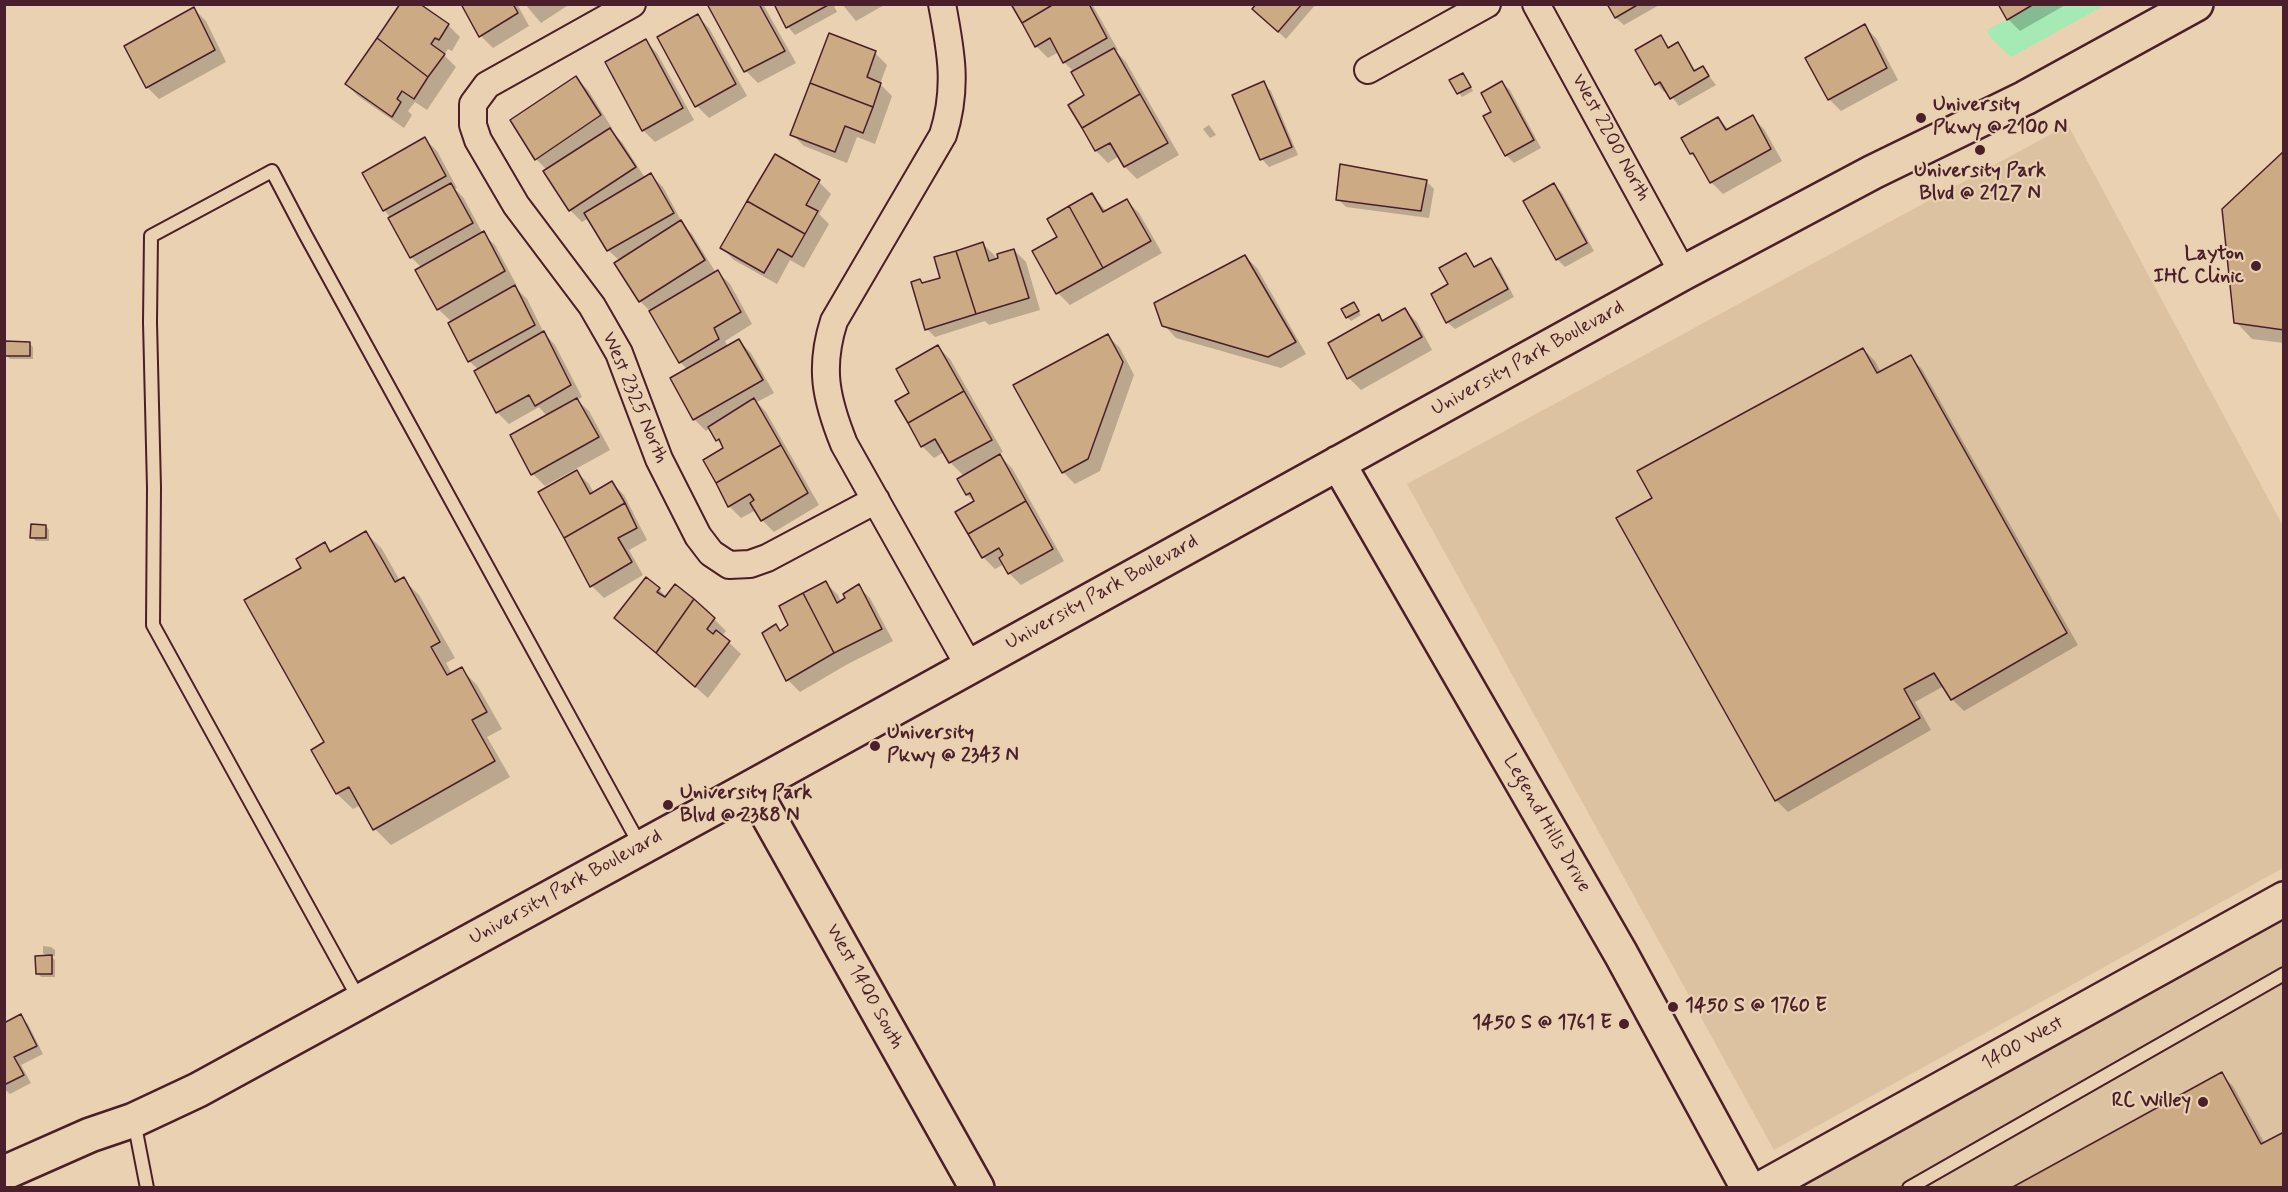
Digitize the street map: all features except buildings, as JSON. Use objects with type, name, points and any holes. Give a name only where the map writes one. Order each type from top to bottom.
[{"type":"street","name":"West 2325 North","points":[[632,4],[487,85],[473,104],[473,125],[478,140],[516,205],[592,306],[619,353],[659,459],[698,536],[711,553],[729,565],[750,564],[767,558],[876,500]]},
{"type":"street","points":[[942,4],[951,54],[953,86],[950,114],[943,135],[834,321],[826,346],[825,373],[830,410],[844,444],[969,666]]},
{"type":"street","points":[[1368,70],[1487,4]]},
{"type":"street","name":"West 2200 North","points":[[1536,4],[1683,273]]},
{"type":"street","name":"University Park Boulevard","points":[[4,1173],[90,1135],[134,1120],[198,1090],[1683,273],[1864,176],[2025,99],[2157,19],[2196,4]]},
{"type":"street","name":"Legend Hills Drive","points":[[1338,463],[1621,954],[1748,1188]]},
{"type":"street","name":"West 1400 South","points":[[752,787],[977,1188]]},
{"type":"street","name":"1400 West","points":[[1762,1188],[2283,899]]},
{"type":"lane","points":[[360,1002],[153,625],[151,236],[272,171],[642,847]]},
{"type":"lane","points":[[1909,1188],[2283,974]]},
{"type":"lane","points":[[134,1120],[147,1188]]},
{"type":"shaded area","points":[[2068,125],[2283,526],[2283,868],[1774,1150],[1407,484]]},
{"type":"shaded area","points":[[2283,917],[2283,1187],[1795,1188]]},
{"type":"green space","points":[[2034,5],[2105,5],[2011,57],[1991,38],[1987,30]]},
{"type":"place","name":"University Pkwy @ 2100 N","points":[[1921,118]]},
{"type":"place","name":"University Park Blvd @ 2127 N","points":[[1980,150]]},
{"type":"place","name":"Layton IHC Clinic","points":[[2256,266]]},
{"type":"place","name":"University Pkwy @ 2343 N","points":[[875,746]]},
{"type":"place","name":"University Park Blvd @ 2388 N","points":[[668,805]]},
{"type":"place","name":"1450 S @ 1760 E","points":[[1673,1007]]},
{"type":"place","name":"1450 S @ 1761 E","points":[[1624,1024]]},
{"type":"place","name":"RC Willey","points":[[2203,1102]]}]
